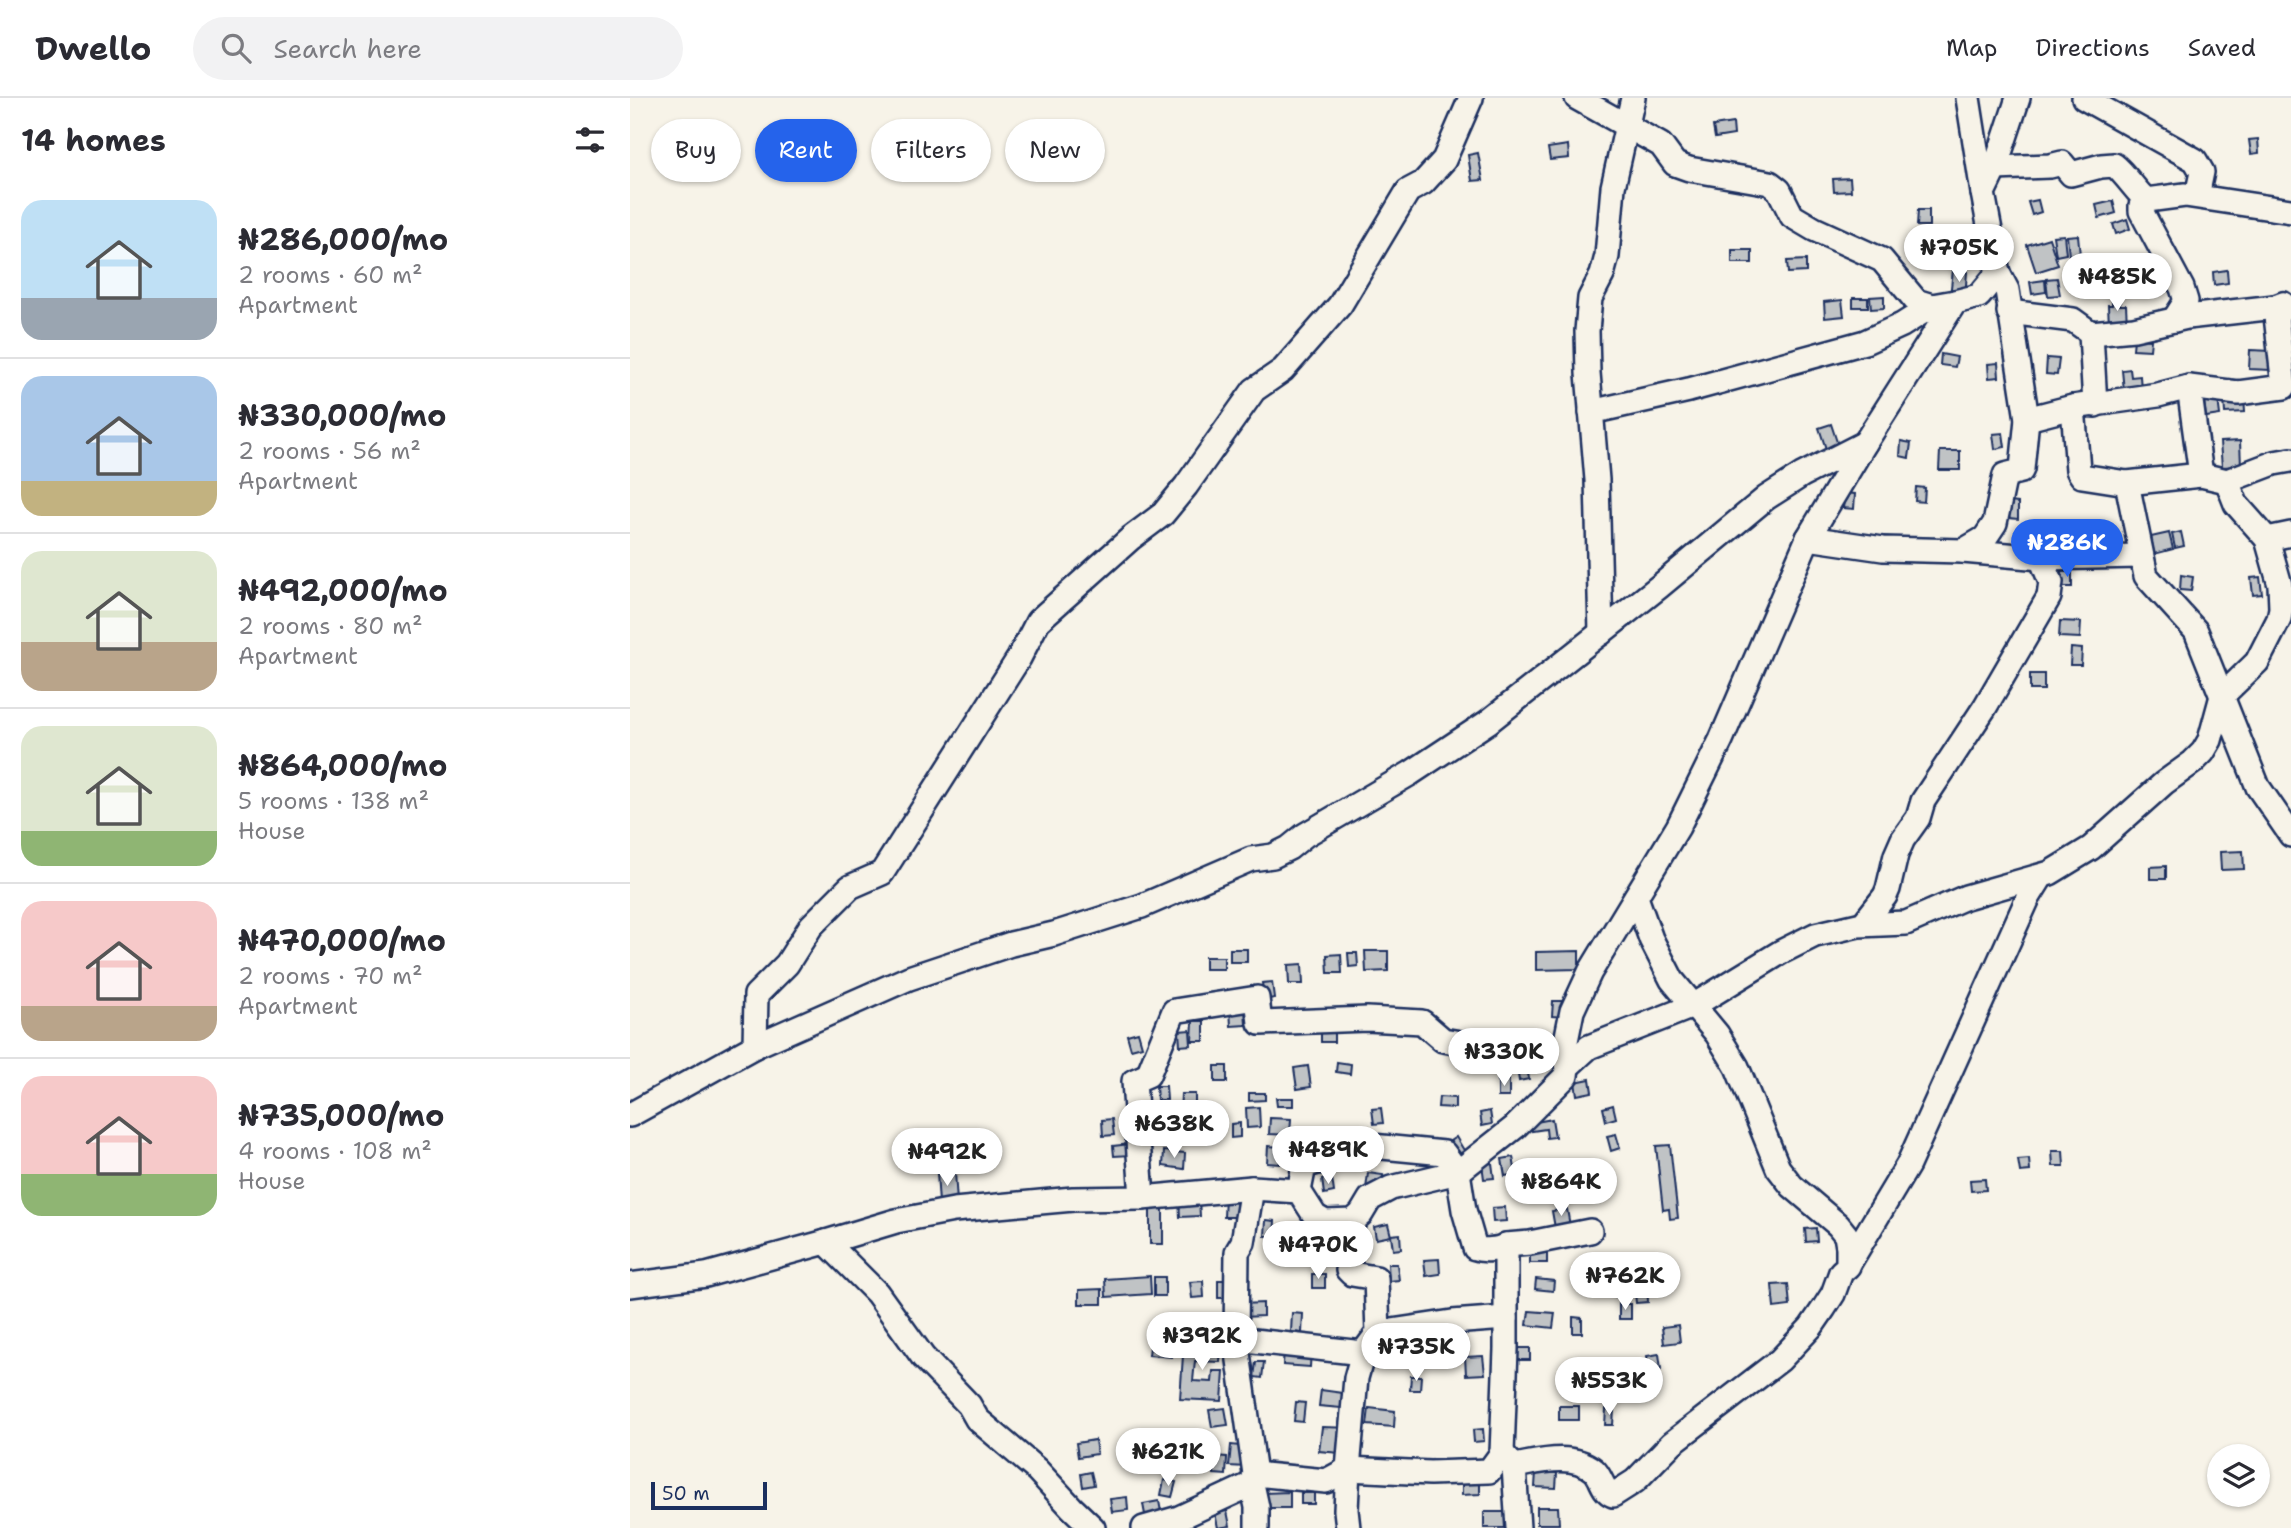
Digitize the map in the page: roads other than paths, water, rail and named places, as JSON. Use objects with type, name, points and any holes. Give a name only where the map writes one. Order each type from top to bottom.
[{"type":"street","points":[[755,1046],[756,995],[786,964],[811,926],[850,887],[883,873],[1019,658],[1038,621],[1131,538],[1163,514],[1254,390],[1283,370],[1340,305],[1408,191],[1423,183],[1444,160],[1471,98]]},
{"type":"street","points":[[1577,98],[1661,145],[1675,164],[1776,186],[1792,216],[1882,260],[1912,298],[1921,304],[1943,304],[1979,296],[1998,273]]},
{"type":"street","points":[[1601,634],[1597,480],[1591,412],[1588,307],[1607,256],[1613,187],[1633,98]]},
{"type":"street","points":[[1963,551],[1985,538],[1995,523],[2005,475],[2021,471],[2027,419],[2007,290],[1998,273],[1968,98]]},
{"type":"street","points":[[1983,193],[1995,168],[2018,98]]},
{"type":"street","points":[[2084,98],[2195,160],[2202,172],[2197,196]]},
{"type":"street","points":[[1995,168],[2063,163],[2071,174],[2114,165],[2134,184],[2142,198],[2147,200],[2182,195],[2197,196],[2291,211]]},
{"type":"street","points":[[2147,200],[2141,206],[2141,211],[2182,288],[2186,301],[2174,320]]},
{"type":"street","points":[[1591,412],[1689,390],[1866,342],[1943,304]]},
{"type":"street","points":[[1590,1231],[1478,1250],[1475,1248],[1464,1210],[1458,1172],[1444,1153],[1372,1146],[1304,1166],[1299,1191],[1315,1216],[1325,1222],[1353,1221],[1370,1199],[1391,1188],[1458,1172],[1516,1127],[1566,1076],[1572,1011],[1590,972],[1678,827],[1721,740],[1808,538],[1943,304]]},
{"type":"street","points":[[2009,312],[2073,320],[2091,333],[2285,306],[2284,387],[2238,393],[2189,387],[2027,419]]},
{"type":"street","points":[[2091,333],[2079,474],[2127,483],[2201,475],[2227,481],[2274,463],[2291,460]]},
{"type":"street","points":[[2189,387],[2201,475]]},
{"type":"street","points":[[630,1115],[755,1046],[909,978],[1011,944],[1054,934],[1129,910],[1251,859],[1273,856],[1289,848],[1305,835],[1411,773],[1488,722],[1601,634],[1766,498],[1802,475],[1865,443]]},
{"type":"street","points":[[1142,1198],[1134,1081],[1148,1076],[1174,1011],[1257,998],[1260,1023],[1367,1019],[1411,1021],[1422,1023],[1443,1040],[1484,1047],[1515,1045],[1566,1059],[1588,1047],[1693,1006],[1815,935],[1863,924],[1906,922],[1966,897],[2041,877],[2091,848],[2203,752],[2210,740],[2222,696],[2257,662],[2279,619],[2282,598],[2267,539],[2236,503],[2227,481]]},
{"type":"street","points":[[2127,483],[2146,576],[2196,632],[2258,787],[2291,835]]},
{"type":"street","points":[[2267,539],[2291,534]]},
{"type":"street","points":[[1808,538],[1883,549],[1963,551],[2041,558],[2141,556]]},
{"type":"street","points":[[1863,924],[1885,896],[1896,855],[1903,839],[1918,818],[1923,802],[1985,707],[2049,597],[2051,582],[2041,558]]},
{"type":"street","points":[[1144,1528],[1197,1519],[1253,1479],[1326,1481],[1348,1469],[1430,1473],[1489,1471],[1508,1459],[1570,1460],[1594,1470],[1608,1493],[1613,1495],[1635,1481],[1672,1443],[1780,1360],[1811,1327],[1824,1308],[1833,1294],[1840,1272],[1848,1266],[1909,1165],[2028,898],[2041,877]]},
{"type":"street","points":[[1636,897],[1651,939],[1667,970],[1717,1034],[1737,1067],[1778,1168],[1792,1186],[1846,1235],[1849,1247],[1848,1266]]},
{"type":"street","points":[[630,1285],[706,1275],[896,1221],[954,1210],[1073,1199],[1142,1198],[1252,1188],[1299,1191]]},
{"type":"street","points":[[1252,1188],[1243,1242],[1237,1252],[1236,1339],[1257,1507],[1257,1528]]},
{"type":"street","points":[[1348,1528],[1348,1469],[1356,1378],[1363,1353],[1378,1333],[1376,1278],[1352,1274],[1348,1270],[1353,1221]]},
{"type":"street","points":[[826,1242],[877,1293],[923,1357],[968,1405],[977,1419],[1037,1470],[1093,1528]]},
{"type":"street","points":[[1506,1245],[1508,1459],[1518,1528]]},
{"type":"street","points":[[1378,1333],[1452,1322],[1506,1318]]},
{"type":"street","points":[[1236,1339],[1363,1353]]}]
